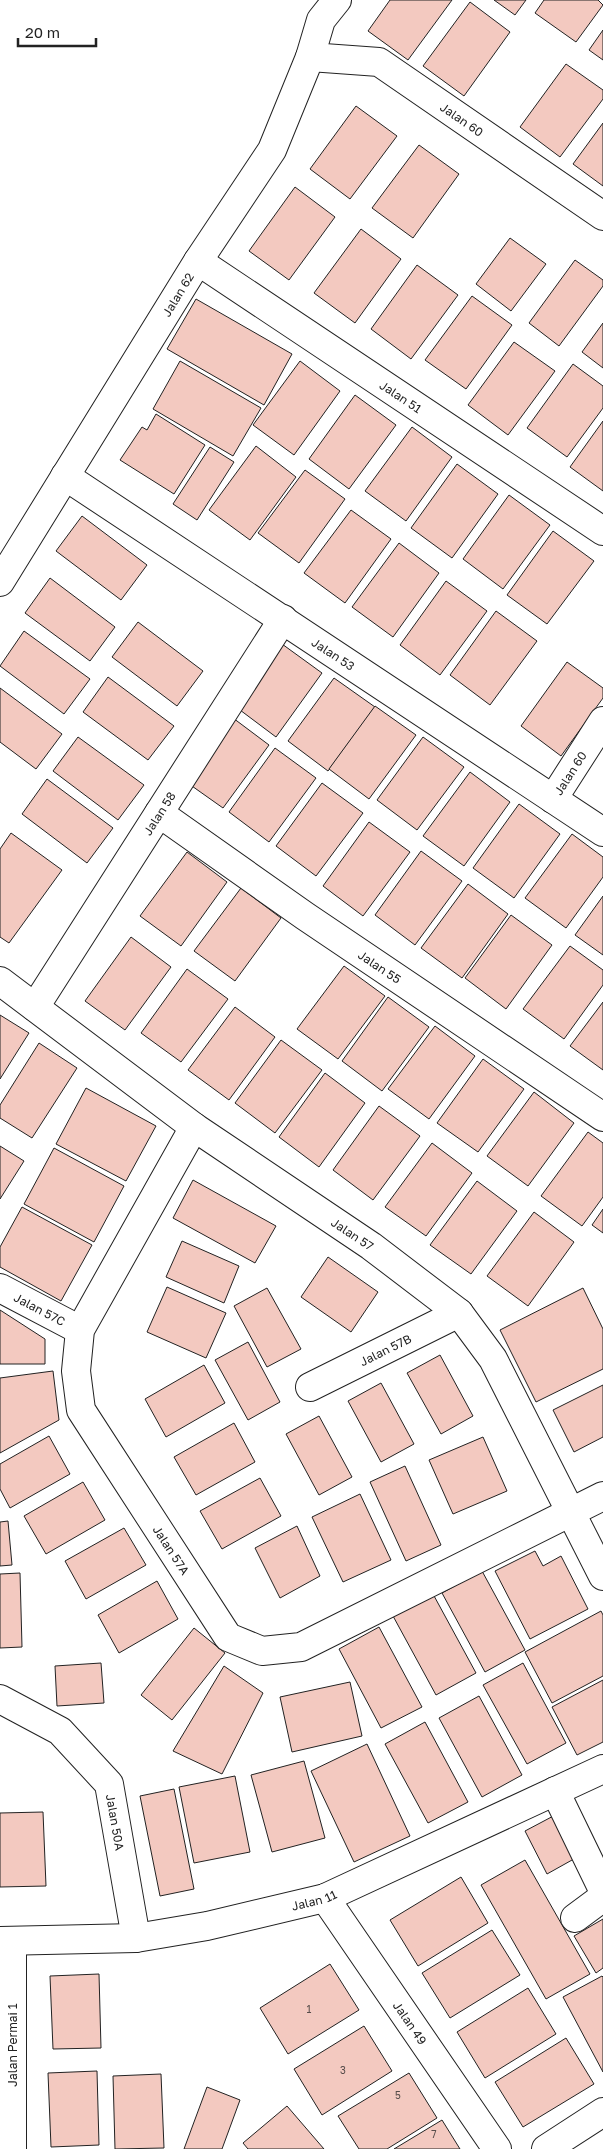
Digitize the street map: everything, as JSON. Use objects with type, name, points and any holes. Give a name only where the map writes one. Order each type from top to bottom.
[{"type":"street","name":"Jalan 62","points":[[0,582],[198,261],[272,150],[310,57],[321,20],[337,0]]},
{"type":"street","name":"Jalan 60","points":[[310,57],[379,62],[603,216]]},
{"type":"street","name":"Jalan 51","points":[[198,261],[603,531]]},
{"type":"street","name":"Jalan 53","points":[[65,476],[603,832]]},
{"type":"street","name":"Jalan 58","points":[[35,1007],[283,619]]},
{"type":"street","name":"Jalan 60","points":[[553,799],[603,721]]},
{"type":"street","name":"Jalan 55","points":[[159,813],[305,916],[603,1117]]},
{"type":"street","name":"Jalan 57","points":[[0,981],[194,1127],[371,1246],[459,1313],[493,1359],[603,1576]]},
{"type":"street","name":"Jalan 57A","points":[[194,1127],[80,1330],[76,1371],[82,1410],[228,1637],[262,1651],[301,1647],[603,1496]]},
{"type":"street","name":"Jalan 57C","points":[[0,1288],[80,1330]]},
{"type":"street","name":"Jalan 57B","points":[[310,1387],[459,1313]]},
{"type":"street","name":"Jalan 50A","points":[[0,1699],[60,1731],[109,1784],[136,1938]]},
{"type":"street","name":"Jalan 11","points":[[6,1941],[136,1938],[207,1926],[325,1898],[603,1769]]},
{"type":"street","points":[[555,1792],[603,1890],[602,1898],[575,1918]]},
{"type":"street","name":"Jalan 49","points":[[325,1898],[497,2149]]},
{"type":"street","name":"Jalan Permai 1","points":[[6,1941],[12,2149]]},
{"type":"street","points":[[546,2149],[603,2112]]},
{"type":"building","points":[[390,0],[452,0],[408,60],[368,31]]},
{"type":"building","points":[[494,0],[526,0],[515,15]]},
{"type":"building","points":[[544,0],[598,0],[603,5],[576,42],[535,13]]},
{"type":"building","points":[[470,2],[510,32],[464,96],[423,66]]},
{"type":"building","points":[[603,30],[603,60],[589,50]]},
{"type":"building","points":[[566,64],[603,90],[603,99],[560,157],[520,127]]},
{"type":"building","points":[[356,106],[397,136],[350,199],[310,169]]},
{"type":"building","points":[[603,123],[603,186],[573,164]]},
{"type":"building","points":[[419,145],[459,174],[413,238],[372,208]]},
{"type":"building","points":[[295,187],[335,217],[289,280],[249,251]]},
{"type":"building","points":[[361,229],[401,259],[355,323],[314,293]]},
{"type":"building","points":[[510,238],[546,264],[511,311],[476,284]]},
{"type":"building","points":[[575,260],[603,280],[603,286],[559,346],[529,323]]},
{"type":"building","points":[[417,265],[458,295],[411,359],[371,329]]},
{"type":"building","points":[[472,296],[512,325],[466,389],[425,360]]},
{"type":"building","points":[[196,299],[292,354],[264,405],[167,349]]},
{"type":"building","points":[[603,323],[603,368],[582,352]]},
{"type":"building","points":[[514,342],[555,371],[508,435],[468,405]]},
{"type":"building","points":[[180,361],[261,408],[233,456],[153,409]]},
{"type":"building","points":[[300,361],[340,391],[294,455],[253,425]]},
{"type":"building","points":[[573,364],[603,386],[603,408],[567,457],[527,428]]},
{"type":"building","points":[[355,395],[396,425],[349,489],[309,459]]},
{"type":"building","points":[[156,414],[205,445],[174,494],[120,460],[142,427],[147,430]]},
{"type":"building","points":[[603,421],[603,491],[570,467]]},
{"type":"building","points":[[412,427],[452,457],[406,521],[365,491]]},
{"type":"building","points":[[256,446],[296,477],[250,540],[209,510]]},
{"type":"building","points":[[210,447],[234,462],[197,520],[173,504]]},
{"type":"building","points":[[457,464],[498,494],[452,558],[411,528]]},
{"type":"building","points":[[305,470],[345,499],[299,563],[258,533]]},
{"type":"building","points":[[509,495],[550,525],[503,589],[463,559]]},
{"type":"building","points":[[351,510],[391,539],[345,603],[304,573]]},
{"type":"building","points":[[82,516],[147,565],[121,600],[56,551]]},
{"type":"building","points":[[553,531],[594,561],[547,624],[507,595]]},
{"type":"building","points":[[399,543],[439,573],[393,637],[352,607]]},
{"type":"building","points":[[50,578],[115,627],[90,661],[25,613]]},
{"type":"building","points":[[446,581],[487,611],[440,675],[400,645]]},
{"type":"building","points":[[496,611],[537,641],[490,705],[450,675]]},
{"type":"building","points":[[138,622],[203,671],[177,706],[112,657]]},
{"type":"building","points":[[24,631],[90,679],[64,714],[0,666]]},
{"type":"building","points":[[282,644],[322,673],[276,737],[236,707]]},
{"type":"building","points":[[567,662],[603,688],[603,698],[561,756],[521,726]]},
{"type":"building","points":[[108,677],[174,726],[148,760],[83,712]]},
{"type":"building","points":[[334,678],[375,707],[328,771],[288,741]]},
{"type":"building","points":[[0,688],[62,734],[36,769],[0,742]]},
{"type":"building","points":[[375,706],[416,735],[369,799],[329,769]]},
{"type":"building","points":[[229,715],[269,745],[223,808],[182,779]]},
{"type":"building","points":[[78,737],[144,785],[118,820],[53,771]]},
{"type":"building","points":[[423,737],[464,767],[417,830],[377,800]]},
{"type":"building","points":[[275,748],[316,778],[269,842],[229,812]]},
{"type":"building","points":[[470,772],[510,802],[464,866],[423,836]]},
{"type":"building","points":[[47,779],[113,828],[87,863],[22,814]]},
{"type":"building","points":[[322,783],[363,813],[316,876],[276,846]]},
{"type":"building","points":[[519,804],[560,834],[514,898],[473,868]]},
{"type":"building","points":[[369,822],[410,852],[363,916],[323,886]]},
{"type":"building","points":[[11,833],[62,870],[9,943],[0,937],[0,849]]},
{"type":"building","points":[[572,834],[603,857],[603,877],[566,928],[525,898]]},
{"type":"building","points":[[421,851],[462,881],[415,945],[375,915]]},
{"type":"building","points":[[187,852],[227,882],[181,946],[140,916]]},
{"type":"building","points":[[468,884],[508,914],[462,978],[421,948]]},
{"type":"building","points":[[241,888],[281,918],[235,981],[194,951]]},
{"type":"building","points":[[603,896],[603,955],[575,935]]},
{"type":"building","points":[[511,915],[552,945],[506,1009],[465,978]]},
{"type":"building","points":[[131,937],[171,967],[125,1030],[85,1001]]},
{"type":"building","points":[[570,946],[603,970],[603,985],[564,1039],[523,1009]]},
{"type":"building","points":[[344,966],[385,996],[338,1059],[297,1029]]},
{"type":"building","points":[[187,969],[228,999],[181,1062],[141,1033]]},
{"type":"building","points":[[388,997],[429,1027],[382,1091],[342,1061]]},
{"type":"building","points":[[603,1002],[603,1070],[570,1046]]},
{"type":"building","points":[[235,1007],[275,1037],[229,1100],[188,1070]]},
{"type":"building","points":[[0,1015],[29,1033],[0,1079]]},
{"type":"building","points":[[435,1026],[475,1056],[429,1119],[388,1089]]},
{"type":"building","points":[[281,1040],[322,1070],[275,1133],[235,1103]]},
{"type":"building","points":[[39,1043],[77,1068],[32,1138],[0,1118],[0,1105]]},
{"type":"building","points":[[483,1059],[524,1089],[478,1152],[437,1123]]},
{"type":"building","points":[[325,1073],[365,1103],[319,1167],[279,1137]]},
{"type":"building","points":[[86,1088],[156,1126],[126,1181],[56,1144]]},
{"type":"building","points":[[534,1092],[574,1123],[528,1186],[487,1156]]},
{"type":"building","points":[[379,1106],[420,1136],[373,1200],[333,1170]]},
{"type":"building","points":[[588,1132],[603,1143],[603,1197],[582,1226],[541,1196]]},
{"type":"building","points":[[432,1143],[472,1173],[426,1236],[385,1207]]},
{"type":"building","points":[[0,1146],[24,1161],[0,1199]]},
{"type":"building","points":[[54,1148],[124,1186],[94,1242],[24,1204]]},
{"type":"building","points":[[193,1180],[276,1226],[255,1263],[173,1218]]},
{"type":"building","points":[[477,1181],[517,1211],[471,1274],[430,1245]]},
{"type":"building","points":[[22,1207],[92,1245],[61,1301],[0,1267],[0,1247]]},
{"type":"building","points":[[603,1209],[603,1233],[592,1225]]},
{"type":"building","points":[[534,1212],[574,1242],[528,1306],[487,1276]]},
{"type":"building","points":[[182,1241],[239,1266],[224,1303],[166,1277]]},
{"type":"building","points":[[328,1257],[378,1292],[351,1332],[301,1297]]},
{"type":"building","points":[[167,1287],[226,1313],[206,1358],[147,1332]]},
{"type":"building","points":[[267,1288],[301,1349],[267,1367],[234,1306]]},
{"type":"building","points":[[583,1288],[603,1329],[603,1369],[536,1402],[500,1330]]},
{"type":"building","points":[[0,1310],[45,1339],[45,1364],[0,1364]]},
{"type":"building","points":[[248,1342],[280,1402],[248,1420],[215,1360]]},
{"type":"building","points":[[440,1355],[473,1416],[441,1434],[407,1373]]},
{"type":"building","points":[[204,1365],[225,1403],[166,1437],[145,1399]]},
{"type":"building","points":[[53,1371],[59,1420],[0,1453],[0,1378]]},
{"type":"building","points":[[381,1383],[414,1444],[381,1462],[348,1401]]},
{"type":"building","points":[[603,1385],[603,1437],[574,1452],[553,1410]]},
{"type":"building","points":[[319,1416],[352,1477],[319,1495],[286,1434]]},
{"type":"building","points":[[234,1423],[255,1462],[196,1495],[174,1457]]},
{"type":"building","points":[[49,1436],[70,1474],[10,1508],[0,1489],[0,1464]]},
{"type":"building","points":[[483,1437],[507,1491],[453,1514],[429,1460]]},
{"type":"building","points":[[405,1466],[441,1545],[406,1561],[370,1482]]},
{"type":"building","points":[[260,1478],[281,1516],[222,1549],[200,1511]]},
{"type":"building","points":[[83,1482],[105,1520],[46,1554],[24,1516]]},
{"type":"building","points":[[360,1494],[391,1560],[343,1582],[312,1517]]},
{"type":"building","points":[[8,1521],[12,1565],[0,1566],[0,1522]]},
{"type":"building","points":[[297,1526],[320,1576],[280,1598],[255,1548]]},
{"type":"building","points":[[124,1528],[146,1565],[86,1599],[65,1561]]},
{"type":"building","points":[[535,1551],[543,1566],[561,1556],[588,1609],[530,1639],[495,1571]]},
{"type":"building","points":[[482,1571],[525,1650],[485,1672],[442,1593]]},
{"type":"building","points":[[20,1573],[22,1647],[0,1648],[0,1574]]},
{"type":"building","points":[[157,1581],[178,1619],[119,1653],[98,1615]]},
{"type":"building","points":[[433,1594],[476,1673],[436,1695],[393,1616]]},
{"type":"building","points":[[601,1611],[603,1615],[603,1676],[552,1703],[525,1652]]},
{"type":"building","points":[[379,1627],[422,1707],[381,1728],[339,1649]]},
{"type":"building","points":[[194,1628],[225,1653],[172,1720],[141,1695]]},
{"type":"building","points":[[101,1663],[104,1703],[57,1706],[55,1666]]},
{"type":"building","points":[[523,1663],[566,1743],[527,1764],[483,1685]]},
{"type":"building","points":[[224,1666],[263,1693],[222,1774],[173,1751]]},
{"type":"building","points":[[603,1680],[603,1742],[577,1755],[552,1707]]},
{"type":"building","points":[[350,1682],[362,1736],[292,1752],[280,1697]]},
{"type":"building","points":[[479,1696],[522,1775],[482,1797],[439,1718]]},
{"type":"building","points":[[425,1722],[468,1802],[428,1823],[385,1744]]},
{"type":"building","points":[[367,1744],[410,1836],[354,1862],[311,1771]]},
{"type":"building","points":[[304,1761],[325,1838],[272,1852],[251,1775]]},
{"type":"building","points":[[235,1776],[250,1852],[194,1863],[179,1787]]},
{"type":"building","points":[[174,1789],[194,1889],[160,1896],[140,1796]]},
{"type":"building","points":[[43,1812],[46,1886],[0,1887],[0,1813]]},
{"type":"building","points":[[559,1813],[581,1855],[547,1874],[525,1831]]},
{"type":"building","points":[[525,1860],[590,1974],[546,1999],[481,1885]]},
{"type":"building","points":[[461,1877],[488,1923],[418,1966],[390,1920]]},
{"type":"building","points":[[603,1919],[603,1968],[596,1973],[574,1936]]},
{"type":"building","points":[[492,1930],[520,1975],[450,2018],[422,1973]]},
{"type":"building","points":[[330,1964],[359,2010],[288,2054],[260,2008]]},
{"type":"building","points":[[99,1974],[101,2048],[53,2049],[50,1976]]},
{"type":"building","points":[[603,1977],[603,2072],[563,1997]]},
{"type":"building","points":[[528,1988],[556,2034],[485,2078],[457,2032]]},
{"type":"building","points":[[364,2026],[392,2071],[322,2115],[294,2069]]},
{"type":"building","points":[[566,2038],[594,2084],[523,2127],[495,2082]]},
{"type":"building","points":[[97,2071],[99,2145],[51,2147],[48,2073]]},
{"type":"building","points":[[409,2073],[437,2118],[387,2149],[359,2149],[338,2116]]},
{"type":"building","points":[[161,2074],[164,2148],[115,2149],[113,2076]]},
{"type":"building","points":[[207,2087],[240,2100],[222,2149],[184,2149]]},
{"type":"building","points":[[287,2106],[324,2149],[248,2149],[243,2143]]},
{"type":"building","points":[[442,2120],[460,2149],[394,2149]]}]
